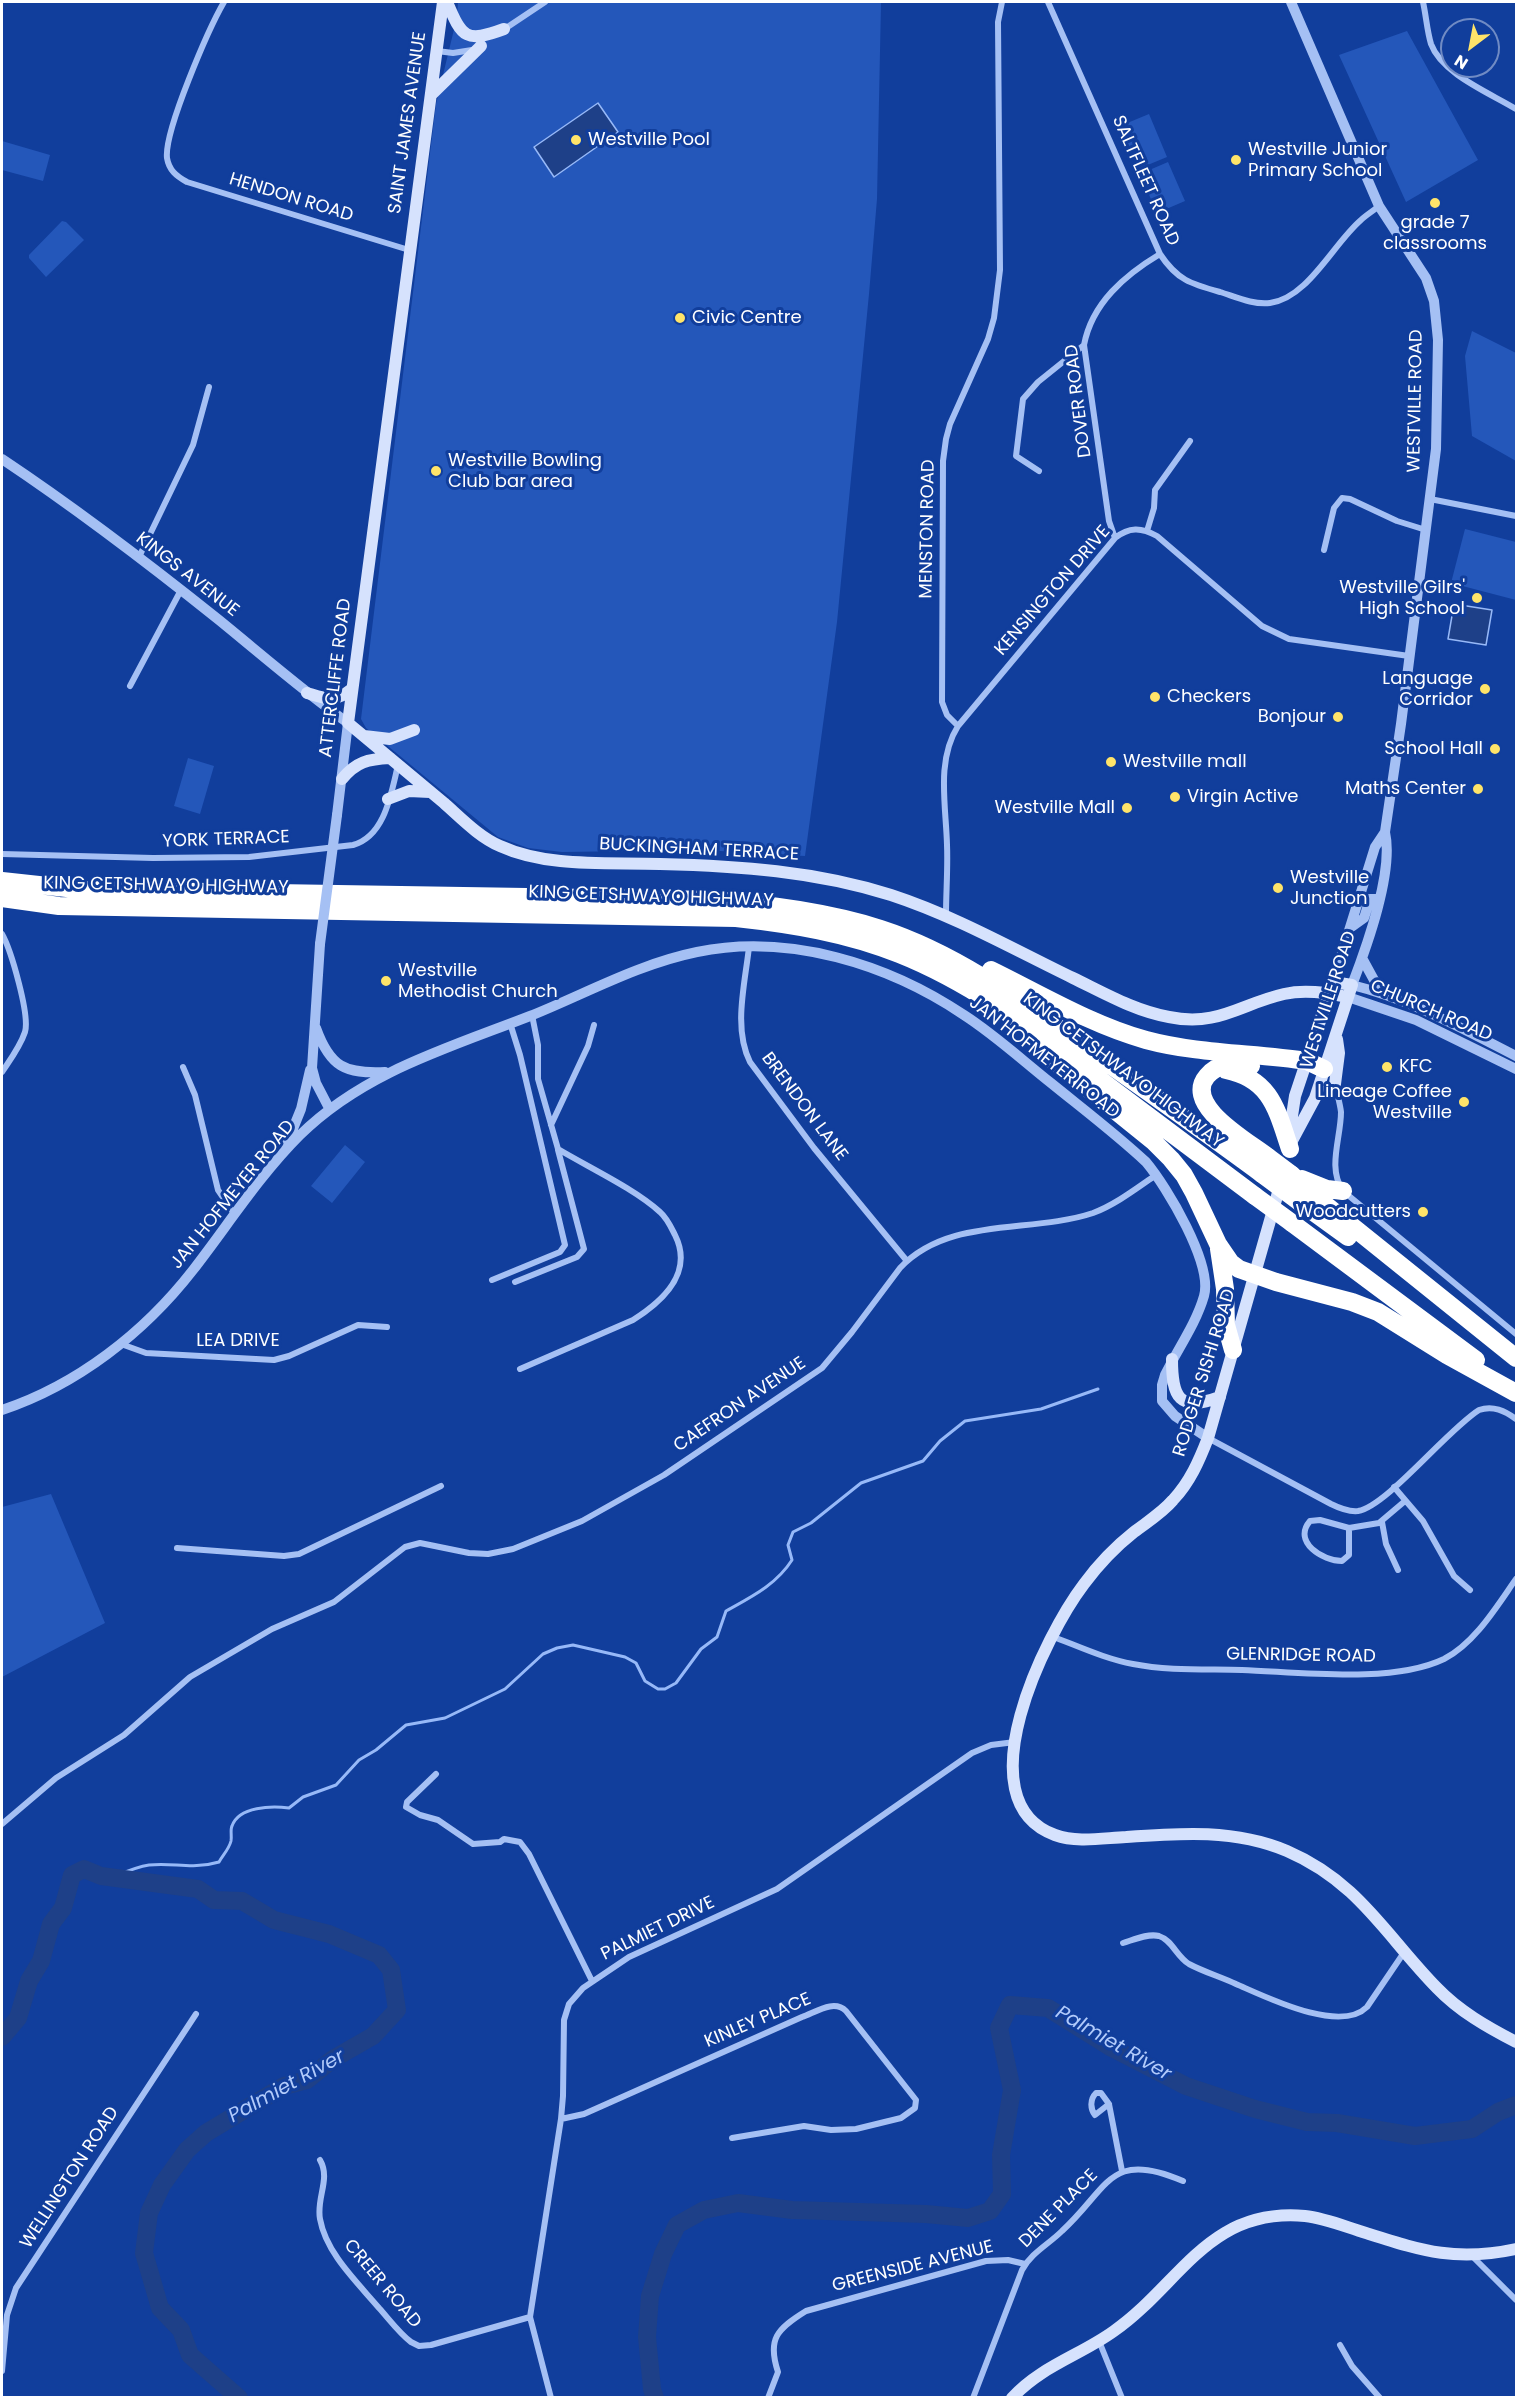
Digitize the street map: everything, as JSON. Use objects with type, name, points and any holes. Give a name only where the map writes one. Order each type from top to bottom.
[{"type":"highway","name":"KING CETSHWAYO HIGHWAY","points":[[2,881],[85,890],[716,900],[792,908],[883,930],[921,945],[997,985],[1516,1359]]},
{"type":"highway","name":"KING CETSHWAYO HIGHWAY","points":[[2,898],[79,906],[736,918],[800,926],[856,939],[930,968],[993,1002],[1516,1391]]},
{"type":"highway","points":[[856,939],[956,990],[987,1009],[1144,1134],[1171,1159],[1184,1175],[1218,1244],[1231,1263],[1239,1269],[1253,1275],[1352,1302],[1378,1312],[1448,1355],[1516,1391]]},
{"type":"highway","points":[[921,945],[983,966],[1087,1018],[1129,1035],[1174,1046],[1305,1066],[1327,1077]]},
{"type":"highway","points":[[1305,1066],[1229,1064],[1210,1073],[1203,1083],[1202,1096],[1204,1102],[1219,1120],[1292,1175],[1317,1198],[1516,1359]]},
{"type":"highway","points":[[1217,1068],[1241,1074],[1263,1088],[1275,1105],[1292,1144]]},
{"type":"highway","points":[[1292,1175],[1327,1189],[1343,1191]]},
{"type":"highway","points":[[1218,1244],[1225,1289],[1226,1325],[1233,1350]]},
{"type":"main road","points":[[445,2],[457,26],[469,36],[482,37],[504,29]]},
{"type":"main road","name":"SAINT JAMES AVENUE","points":[[409,250],[445,2]]},
{"type":"main road","points":[[432,94],[480,46]]},
{"type":"main road","name":"ATTERCLIFFE ROAD","points":[[348,723],[409,250]]},
{"type":"main road","points":[[307,693],[333,699],[352,689]]},
{"type":"main road","name":"BUCKINGHAM TERRACE","points":[[348,723],[489,840],[528,856],[566,861],[788,871],[871,889],[946,915],[1114,998],[1143,1011],[1168,1017],[1205,1019],[1227,1014],[1284,994],[1332,988]]},
{"type":"main road","points":[[363,736],[390,739],[414,730]]},
{"type":"main road","points":[[342,779],[353,766],[363,761],[394,761]]},
{"type":"main road","points":[[388,799],[409,791],[430,792]]},
{"type":"main road","name":"CHURCH ROAD","points":[[1332,988],[1350,991]]},
{"type":"main road","name":"WESTVILLE ROAD","points":[[1292,1144],[1293,1106],[1332,988]]},
{"type":"main road","name":"WESTVILLE ROAD","points":[[1253,1275],[1292,1144],[1327,1077],[1336,1036],[1350,991]]},
{"type":"main road","points":[[1327,1077],[1339,1053],[1336,1036]]},
{"type":"main road","name":"RODGER SISHI ROAD","points":[[1253,1275],[1208,1438],[1194,1471],[1165,1509],[1123,1541],[1096,1569],[1070,1602],[1051,1636],[1027,1697],[1015,1742],[1012,1779],[1015,1794],[1027,1817],[1044,1831],[1066,1838],[1213,1833],[1266,1844],[1306,1861],[1344,1886],[1369,1908],[1452,2003],[1516,2042]]},
{"type":"main road","points":[[1172,1359],[1172,1381],[1181,1399],[1193,1404],[1220,1397]]},
{"type":"main road","points":[[1012,2397],[1045,2370],[1099,2341],[1137,2313],[1200,2249],[1224,2233],[1259,2219],[1274,2216],[1307,2217],[1418,2250],[1451,2256],[1472,2256],[1516,2249]]},
{"type":"street","name":"HENDON ROAD","points":[[224,2],[198,58],[171,133],[167,154],[169,166],[176,176],[187,182],[409,250]]},
{"type":"street","points":[[437,51],[466,52],[480,46],[545,2]]},
{"type":"street","name":"MENSTON ROAD","points":[[958,726],[947,715],[942,702],[943,461],[945,439],[950,424],[988,339],[1000,270],[998,22],[1002,2]]},
{"type":"street","name":"SALTFLEET ROAD","points":[[1048,2],[1160,254],[1171,270],[1181,279],[1253,302],[1270,303],[1289,297],[1305,284],[1360,221],[1379,206]]},
{"type":"street","name":"WESTVILLE ROAD","points":[[1292,2],[1379,206],[1426,278],[1434,301],[1438,340],[1436,450],[1385,832],[1388,846],[1379,900],[1350,991]]},
{"type":"street","points":[[1423,2],[1431,44],[1440,60],[1456,74],[1516,109]]},
{"type":"street","name":"DOVER ROAD","points":[[1115,538],[1109,521],[1084,345],[1092,319],[1123,279],[1160,254]]},
{"type":"street","points":[[1039,471],[1016,456],[1023,399],[1038,382],[1084,345]]},
{"type":"street","points":[[139,557],[193,445],[209,387]]},
{"type":"street","points":[[1190,441],[1155,490],[1154,508],[1147,531],[1183,557],[1262,626],[1280,636],[1409,656]]},
{"type":"street","name":"KINGS AVENUE","points":[[2,459],[139,557],[307,693],[348,723]]},
{"type":"street","points":[[1324,550],[1334,508],[1342,498],[1350,499],[1397,521],[1426,530]]},
{"type":"street","points":[[1430,499],[1516,516]]},
{"type":"street","name":"KENSINGTON DRIVE","points":[[958,726],[1115,538],[1132,529],[1147,531]]},
{"type":"street","points":[[130,686],[181,590]]},
{"type":"street","name":"ATTERCLIFFE ROAD","points":[[330,1108],[316,1083],[312,1059],[320,944],[348,723]]},
{"type":"street","points":[[946,915],[945,758],[958,726]]},
{"type":"street","name":"YORK TERRACE","points":[[2,854],[153,858],[249,857],[353,845],[368,839],[374,833],[388,799],[394,761]]},
{"type":"street","name":"WESTVILLE ROAD","points":[[1332,988],[1375,847],[1385,832]]},
{"type":"street","points":[[1350,928],[1364,918],[1370,899],[1379,900]]},
{"type":"street","points":[[2,934],[9,950],[25,1011],[26,1026],[22,1039],[2,1072]]},
{"type":"street","name":"BRENDON LANE","points":[[749,947],[741,1029],[742,1045],[747,1056],[813,1148],[907,1261]]},
{"type":"street","name":"JAN HOFMEYER ROAD","points":[[2,1410],[52,1389],[121,1344],[151,1318],[178,1288],[282,1155],[330,1108],[362,1086],[391,1072],[669,959],[721,948],[795,948],[846,960],[885,974],[952,1007],[976,1023],[1134,1150],[1157,1174],[1192,1241],[1201,1262],[1205,1285],[1200,1304],[1162,1384],[1162,1401],[1175,1416],[1208,1438]]},
{"type":"street","points":[[1362,958],[1377,985],[1392,997]]},
{"type":"street","name":"CHURCH ROAD","points":[[1350,991],[1392,997],[1433,1014],[1516,1056]]},
{"type":"street","name":"CHURCH ROAD","points":[[1350,991],[1410,1017],[1516,1069]]},
{"type":"street","points":[[515,1282],[577,1257],[584,1249],[537,1072],[537,1045],[532,1015]]},
{"type":"street","points":[[314,1022],[325,1050],[336,1063],[356,1072],[391,1072]]},
{"type":"street","points":[[492,1280],[565,1248],[533,1108],[510,1023]]},
{"type":"street","points":[[550,1126],[588,1046],[594,1025]]},
{"type":"street","points":[[282,1155],[301,1109],[312,1059]]},
{"type":"street","points":[[183,1067],[195,1095],[218,1190],[235,1215]]},
{"type":"street","points":[[1327,1077],[1341,1112],[1335,1172],[1338,1184],[1343,1191],[1516,1334]]},
{"type":"street","points":[[520,1369],[633,1320],[649,1310],[675,1282],[681,1263],[677,1240],[660,1212],[641,1198],[558,1149]]},
{"type":"street","name":"CAEFRON AVENUE","points":[[2,1824],[60,1774],[124,1735],[190,1677],[272,1629],[333,1602],[405,1547],[420,1543],[469,1553],[488,1554],[513,1549],[582,1521],[623,1500],[698,1453],[822,1368],[907,1261],[933,1244],[949,1238],[1094,1213],[1157,1174]]},
{"type":"street","name":"LEA DRIVE","points":[[121,1344],[146,1353],[274,1360],[289,1356],[358,1325],[387,1327]]},
{"type":"street","points":[[1208,1438],[1331,1504],[1351,1511],[1373,1505],[1479,1410],[1498,1408],[1516,1419]]},
{"type":"street","points":[[177,1548],[284,1556],[299,1554],[441,1486]]},
{"type":"street","points":[[1394,1487],[1423,1521],[1454,1576],[1470,1590]]},
{"type":"street","points":[[1349,1528],[1349,1555],[1342,1561],[1331,1560],[1316,1553],[1305,1537],[1305,1527],[1312,1520],[1349,1528],[1382,1522],[1406,1501]]},
{"type":"street","points":[[1382,1522],[1386,1544],[1398,1570]]},
{"type":"street","name":"GLENRIDGE ROAD","points":[[1051,1636],[1114,1660],[1151,1667],[1358,1674],[1401,1672],[1430,1665],[1458,1650],[1477,1630],[1516,1579]]},
{"type":"street","name":"PALMIET DRIVE","points":[[551,2397],[530,2317],[564,2096],[562,2032],[565,2012],[575,1995],[592,1981],[630,1957],[777,1889],[972,1753],[991,1744],[1015,1742]]},
{"type":"street","points":[[436,1774],[407,1802],[406,1807],[420,1815],[438,1820],[472,1844],[500,1842],[504,1839],[520,1842],[529,1854],[592,1981]]},
{"type":"street","points":[[1123,1943],[1152,1935],[1161,1936],[1189,1964],[1301,2009],[1348,2017],[1362,2012],[1367,2007],[1406,1951]]},
{"type":"street","name":"KINLEY PLACE","points":[[561,2119],[593,2110],[802,2017],[835,2005],[846,2011],[916,2100],[915,2108],[909,2114],[871,2126],[843,2130],[804,2126],[732,2138]]},
{"type":"street","name":"WELLINGTON ROAD","points":[[2,2371],[7,2314],[16,2288],[196,2014]]},
{"type":"street","points":[[1109,2104],[1122,2171]]},
{"type":"street","name":"CREER ROAD","points":[[320,2160],[325,2176],[320,2199],[320,2221],[332,2248],[354,2278],[411,2342],[419,2346],[431,2345],[530,2317]]},
{"type":"street","name":"DENE PLACE","points":[[1025,2264],[1062,2232],[1112,2178],[1122,2171],[1139,2168],[1153,2170],[1183,2181]]},
{"type":"street","points":[[1472,2256],[1516,2300]]},
{"type":"street","name":"GREENSIDE AVENUE","points":[[768,2397],[778,2375],[773,2356],[774,2342],[785,2326],[806,2311],[986,2261],[1008,2260],[1025,2264]]},
{"type":"street","points":[[973,2397],[1025,2264]]},
{"type":"street","points":[[1099,2341],[1122,2397]]},
{"type":"street","points":[[1340,2345],[1352,2366],[1380,2397]]},
{"type":"shaded area","points":[[458,2],[881,2],[877,199],[869,294],[837,622],[805,856],[703,850],[562,852],[528,848],[498,837],[366,728],[361,719],[436,104],[457,17]]},
{"type":"shaded area","points":[[1407,31],[1478,160],[1406,202],[1339,55]]},
{"type":"shaded area","name":"Westville Pool","points":[[598,103],[618,132],[554,177],[534,147]]},
{"type":"shaded area","points":[[1149,114],[1167,157],[1138,169],[1120,126]]},
{"type":"shaded area","points":[[2,141],[50,155],[43,181],[2,170]]},
{"type":"shaded area","points":[[1168,162],[1185,201],[1157,213],[1140,174]]},
{"type":"shaded area","points":[[62,221],[66,222],[84,240],[46,277],[29,258],[29,255]]},
{"type":"shaded area","points":[[1472,331],[1516,353],[1516,461],[1472,436],[1465,356]]},
{"type":"shaded area","points":[[1465,529],[1516,542],[1516,600],[1451,583]]},
{"type":"shaded area","points":[[1454,604],[1492,610],[1486,645],[1448,639]]},
{"type":"shaded area","points":[[188,758],[214,766],[200,814],[174,806]]},
{"type":"shaded area","points":[[345,1145],[365,1162],[332,1203],[311,1186]]},
{"type":"shaded area","points":[[51,1494],[105,1623],[2,1677],[2,1507]]},
{"type":"waterway","points":[[113,1877],[149,1865],[191,1866],[219,1862],[230,1844],[232,1826],[241,1814],[257,1809],[289,1808],[303,1797],[336,1785],[359,1760],[376,1750],[406,1725],[445,1718],[505,1689],[543,1654],[557,1648],[573,1645],[625,1657],[636,1663],[645,1681],[658,1689],[665,1689],[676,1683],[701,1649],[717,1637],[726,1611],[762,1590],[786,1569],[792,1560],[788,1545],[793,1532],[811,1523],[861,1483],[923,1461],[940,1441],[965,1421],[1041,1409],[1098,1389]]},
{"type":"waterway","name":"Palmiet River","points":[[2,2037],[18,2018],[29,1981],[41,1961],[51,1924],[63,1908],[72,1875],[84,1869],[101,1876],[198,1889],[214,1900],[242,1901],[274,1920],[329,1934],[379,1955],[391,1970],[397,2010],[373,2036],[333,2059],[307,2080],[284,2086],[206,2133],[187,2150],[162,2185],[149,2213],[144,2253],[160,2308],[181,2330],[190,2355],[239,2398]]},
{"type":"waterway","name":"Palmiet River","points":[[655,2398],[652,2389],[647,2337],[650,2296],[663,2254],[677,2225],[704,2210],[738,2203],[792,2210],[926,2214],[968,2218],[990,2211],[1002,2194],[1001,2155],[1012,2090],[999,2028],[1010,2005],[1048,2008],[1112,2048],[1186,2086],[1255,2109],[1307,2122],[1337,2123],[1415,2136],[1472,2129],[1498,2112],[1516,2105]]},
{"type":"place","name":"Westville Pool","points":[[576,140]]},
{"type":"place","name":"Westville Junior Primary School","points":[[1236,160]]},
{"type":"place","name":"grade 7 classrooms","points":[[1435,203]]},
{"type":"place","name":"Civic Centre","points":[[680,318]]},
{"type":"place","name":"Westville Bowling Club bar area","points":[[436,471]]},
{"type":"place","name":"Westville Gilrs' High School","points":[[1477,598]]},
{"type":"place","name":"Language Corridor","points":[[1485,689]]},
{"type":"place","name":"Checkers","points":[[1155,697]]},
{"type":"place","name":"Bonjour","points":[[1338,717]]},
{"type":"place","name":"School Hall","points":[[1495,749]]},
{"type":"place","name":"Westville mall","points":[[1111,762]]},
{"type":"place","name":"Maths Center","points":[[1478,789]]},
{"type":"place","name":"Virgin Active","points":[[1175,797]]},
{"type":"place","name":"Westville Mall","points":[[1127,808]]},
{"type":"place","name":"Westville Junction","points":[[1278,888]]},
{"type":"place","name":"Westville Methodist Church","points":[[386,981]]},
{"type":"place","name":"KFC","points":[[1387,1067]]},
{"type":"place","name":"Lineage Coffee Westville","points":[[1464,1102]]},
{"type":"place","name":"Woodcutters","points":[[1423,1212]]}]
